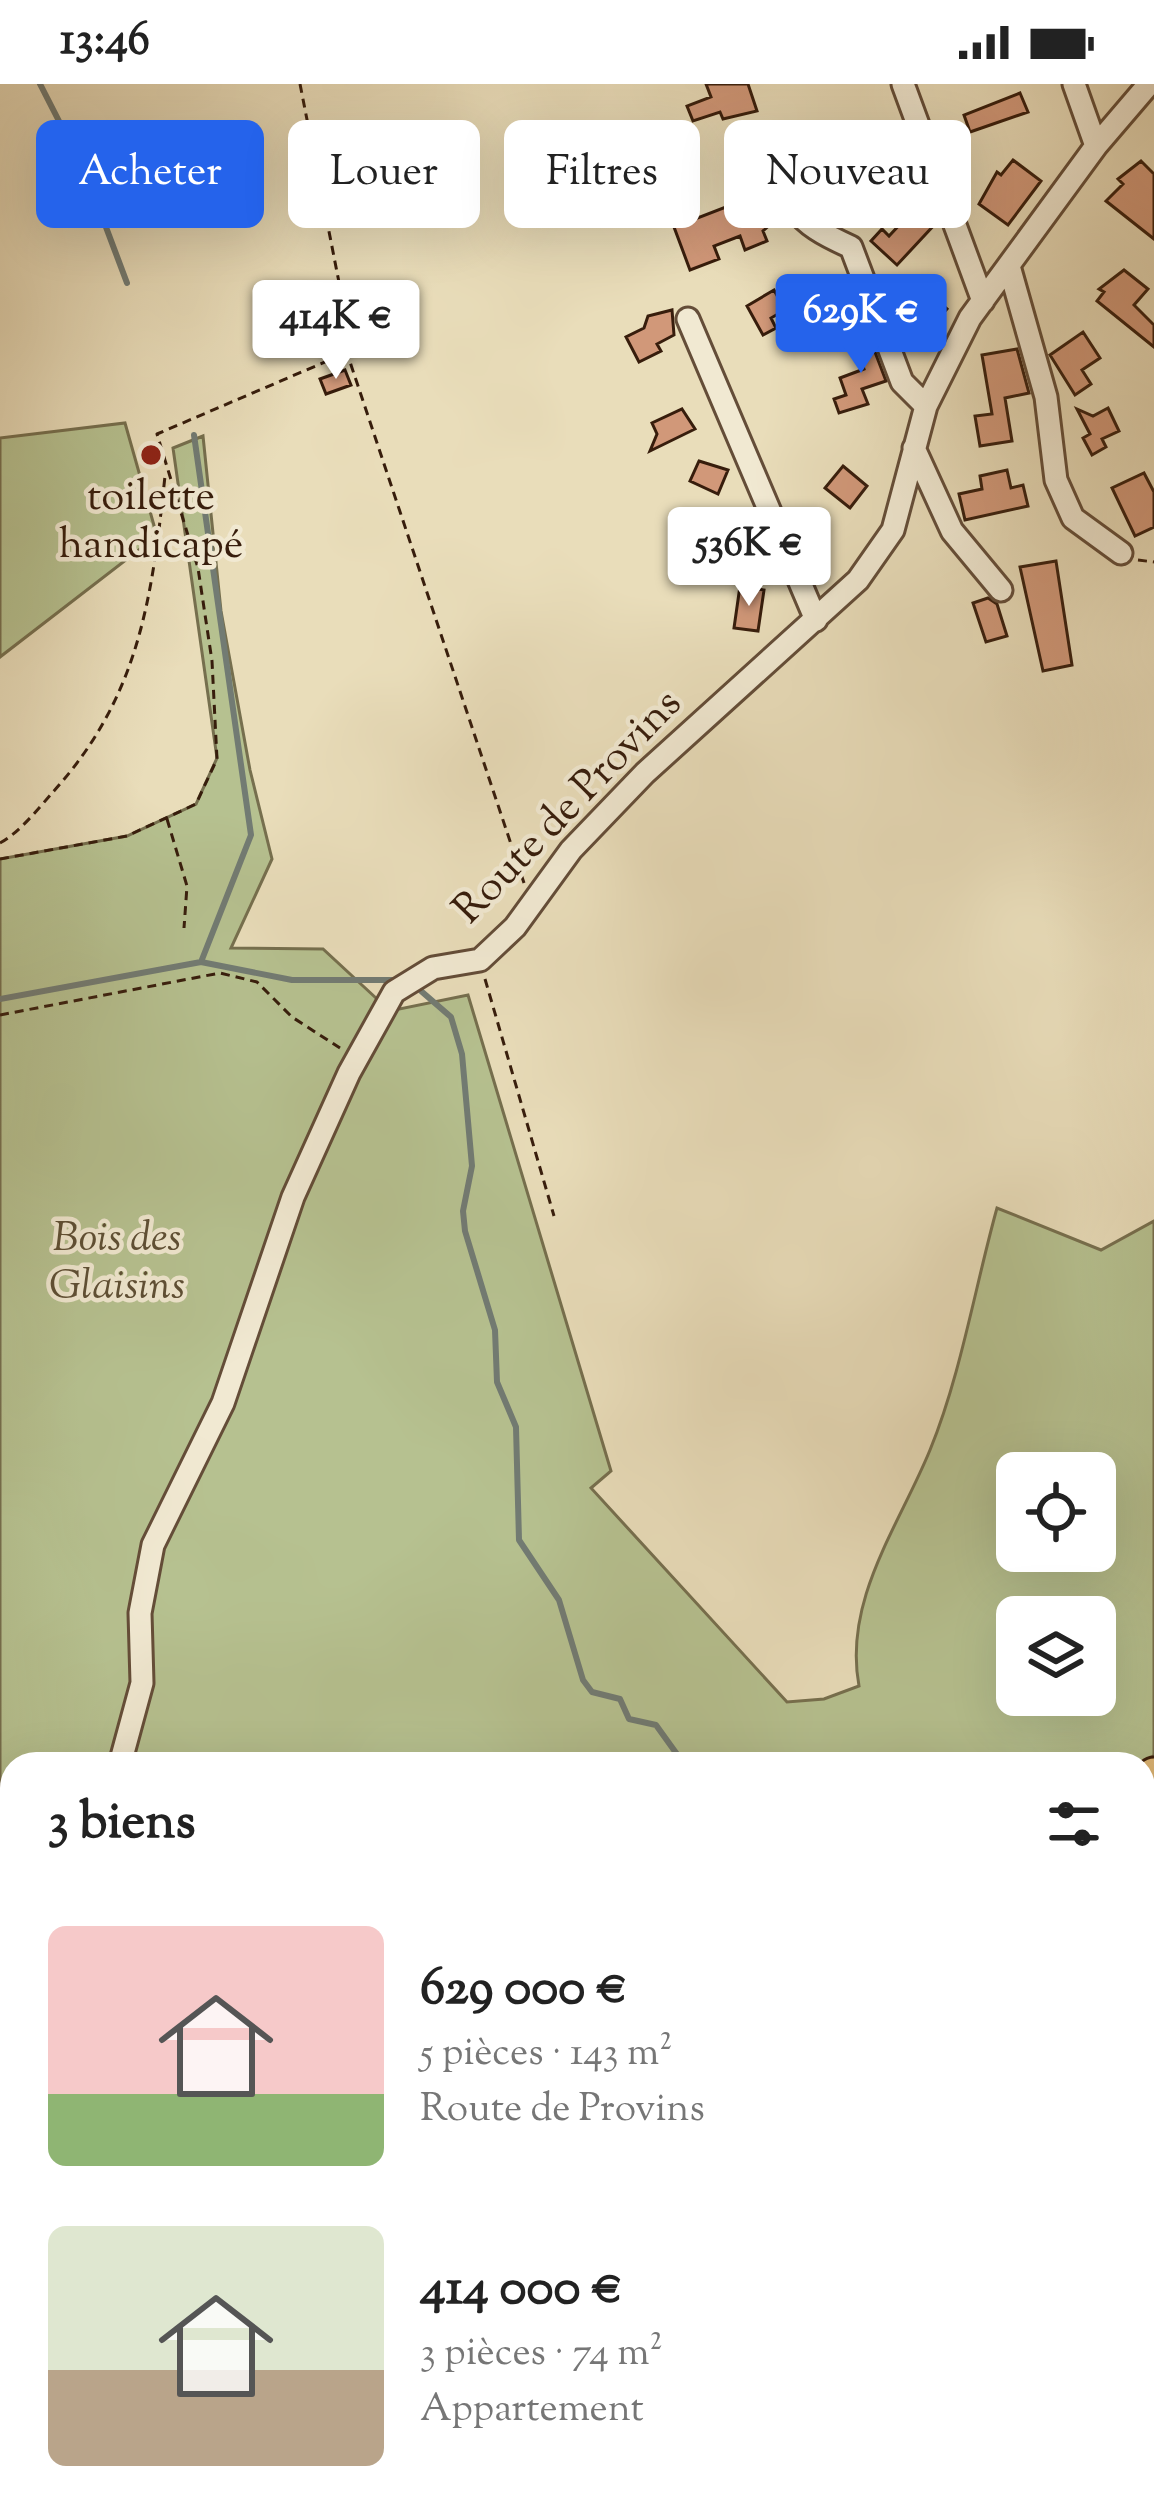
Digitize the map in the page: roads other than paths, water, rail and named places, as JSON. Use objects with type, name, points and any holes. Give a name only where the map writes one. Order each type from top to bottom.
[{"type":"street","points":[[903,84],[983,301]]},
{"type":"street","points":[[1074,84],[1096,146]]},
{"type":"street","name":"Route de Provins","points":[[123,1752],[142,1683],[140,1613],[153,1545],[170,1500],[223,1403],[273,1247],[357,1058],[394,992],[433,968],[480,960],[532,905],[571,850],[645,773],[858,580],[893,530],[926,406],[983,301],[1096,146],[1150,84]]},
{"type":"street","points":[[808,228],[851,247],[902,382],[926,406]]},
{"type":"street","points":[[1009,266],[1046,397],[1056,480],[1073,518],[1120,554]]},
{"type":"street","points":[[688,319],[816,620]]},
{"type":"street","points":[[914,448],[952,532],[1001,590]]},
{"type":"waterway","points":[[40,84],[86,174],[127,283]]},
{"type":"waterway","points":[[194,435],[251,835],[201,962]]},
{"type":"waterway","points":[[0,999],[201,962],[292,980],[399,980]]},
{"type":"waterway","points":[[421,991],[451,1017],[462,1054],[472,1166],[463,1211],[465,1231],[495,1330],[497,1382],[516,1427],[519,1540],[559,1600],[583,1680],[592,1692],[620,1699],[629,1719],[656,1725],[675,1752]]},
{"type":"place","name":"toilette handicapé","points":[[151,455]]},
{"type":"park label","name":"Bois des Glaisins","points":[[117,1264]]}]
